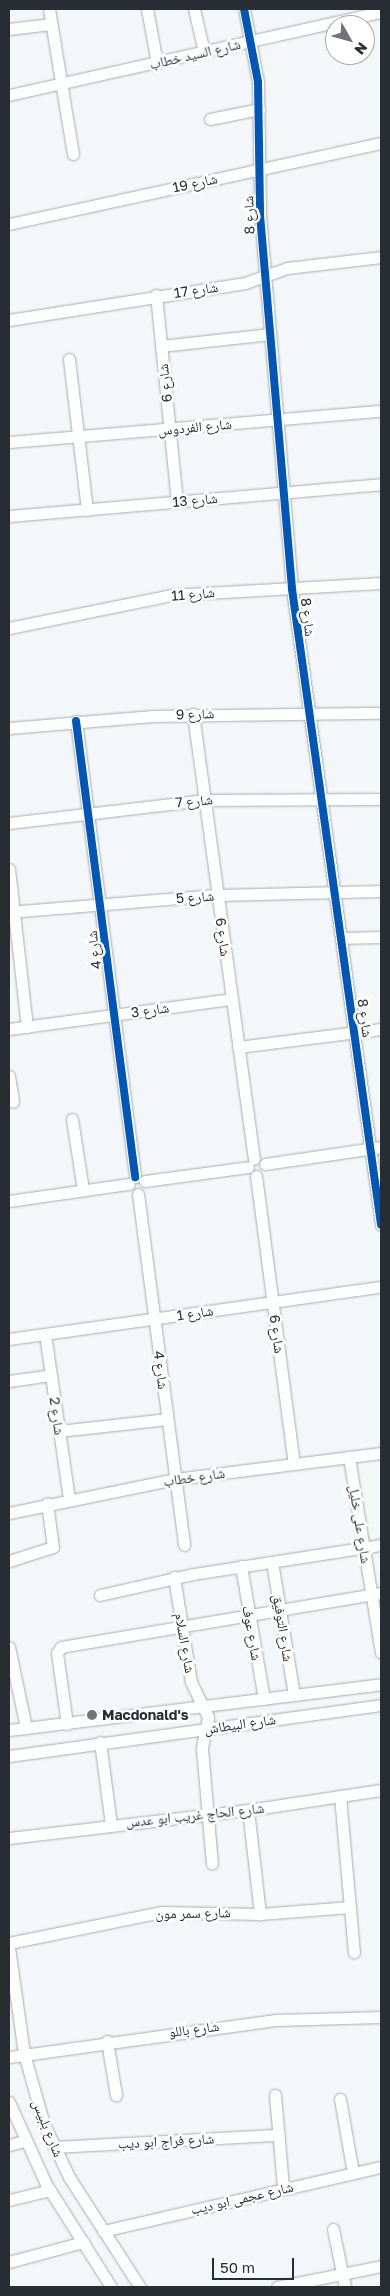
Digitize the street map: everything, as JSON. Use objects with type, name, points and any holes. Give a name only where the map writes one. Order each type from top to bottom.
[{"type":"street","points":[[48,9],[73,154]]},
{"type":"street","points":[[147,9],[157,63]]},
{"type":"street","points":[[194,9],[204,52]]},
{"type":"street","name":"شارع 8","points":[[244,9],[252,41],[259,109],[265,276],[282,492],[292,589],[354,1031],[376,1148],[381,1225]]},
{"type":"street","name":"شارع السيد خطاب","points":[[9,95],[381,12]]},
{"type":"street","points":[[9,29],[51,24]]},
{"type":"street","points":[[210,119],[259,109]]},
{"type":"street","name":"شارع 19","points":[[9,224],[381,143]]},
{"type":"street","name":"شارع 17","points":[[9,320],[265,276],[287,268],[381,256]]},
{"type":"street","name":"شارع 6","points":[[156,295],[177,502]]},
{"type":"street","points":[[161,346],[270,334]]},
{"type":"street","points":[[69,359],[87,510]]},
{"type":"street","name":"شارع الفردوس","points":[[9,442],[381,411]]},
{"type":"street","name":"شارع 13","points":[[9,516],[381,484]]},
{"type":"street","name":"شارع 11","points":[[9,628],[171,595],[381,583]]},
{"type":"street","name":"شارع 9","points":[[9,728],[76,720],[193,714],[381,713]]},
{"type":"street","name":"شارع 6","points":[[193,714],[232,999],[251,1163]]},
{"type":"street","name":"شارع 4","points":[[76,720],[136,1181],[131,1192],[138,1194],[184,1545]]},
{"type":"street","name":"شارع 7","points":[[9,823],[204,800],[381,798]]},
{"type":"street","points":[[9,869],[12,912],[27,1027]]},
{"type":"street","name":"شارع 5","points":[[12,912],[218,895],[381,891]]},
{"type":"street","points":[[341,938],[381,937]]},
{"type":"street","name":"شارع 3","points":[[9,1029],[232,999]]},
{"type":"street","points":[[238,1046],[381,1029]]},
{"type":"street","points":[[9,1076],[13,1102]]},
{"type":"street","points":[[72,1119],[83,1190]]},
{"type":"street","points":[[9,1201],[251,1163],[265,1164],[376,1148]]},
{"type":"street","points":[[251,1163],[256,1176],[262,1174],[265,1164]]},
{"type":"street","name":"شارع 6","points":[[256,1176],[294,1463]]},
{"type":"street","name":"شارع 1","points":[[9,1339],[381,1287]]},
{"type":"street","name":"شارع 2","points":[[45,1334],[69,1498]]},
{"type":"street","points":[[9,1381],[51,1374]]},
{"type":"street","points":[[59,1431],[167,1419]]},
{"type":"street","name":"شارع خطاب","points":[[9,1512],[69,1498],[175,1479],[381,1453]]},
{"type":"street","name":"شارع على خليل","points":[[349,1456],[364,1548],[377,1594],[381,1652]]},
{"type":"street","points":[[9,1562],[53,1547],[47,1503]]},
{"type":"street","points":[[100,1595],[174,1578],[241,1566],[381,1545]]},
{"type":"street","name":"شارع التوفيق","points":[[272,1562],[294,1695]]},
{"type":"street","name":"شارع عوف","points":[[241,1566],[264,1699]]},
{"type":"street","name":"شارع السلام","points":[[174,1578],[191,1682],[203,1707],[206,1729],[202,1748],[212,1864]]},
{"type":"street","points":[[67,1724],[57,1653],[60,1647],[377,1594]]},
{"type":"street","points":[[9,1647],[26,1728]]},
{"type":"street","name":"شارع البيطاش","points":[[9,1730],[381,1684]]},
{"type":"street","name":"شارع البيطاش","points":[[9,1756],[100,1742],[381,1705]]},
{"type":"street","points":[[100,1742],[111,1824]]},
{"type":"street","name":"شارع الحاج غريب ابو عدس","points":[[9,1838],[111,1824],[248,1810],[381,1790]]},
{"type":"street","points":[[340,1796],[354,1952]]},
{"type":"street","points":[[248,1810],[260,1914]]},
{"type":"street","name":"شارع سمر مون","points":[[9,1943],[162,1912],[260,1914],[350,1907]]},
{"type":"street","name":"شارع بلبيس","points":[[9,1947],[24,2054],[54,2147],[103,2231],[140,2287]]},
{"type":"street","name":"شارع باللو","points":[[9,2057],[107,2041],[285,2019],[381,2017]]},
{"type":"street","points":[[107,2041],[116,2095]]},
{"type":"street","points":[[275,2094],[283,2187]]},
{"type":"street","points":[[340,2099],[353,2173]]},
{"type":"street","name":"شارع بلبيس","points":[[9,2102],[24,2141],[50,2190],[111,2287]]},
{"type":"street","name":"شارع فراج ابو ديب","points":[[54,2147],[279,2135]]},
{"type":"street","points":[[9,2145],[24,2141]]},
{"type":"street","name":"شارع عجمى ابو ديب","points":[[103,2231],[283,2187],[381,2167]]},
{"type":"street","points":[[9,2200],[50,2190]]},
{"type":"street","points":[[333,2229],[345,2287]]},
{"type":"street","points":[[9,2262],[82,2242]]},
{"type":"street","points":[[277,2287],[381,2266]]},
{"type":"cycle path","points":[[244,9],[258,82],[260,215],[292,589],[381,1225]]},
{"type":"cycle path","points":[[76,721],[135,1177]]},
{"type":"place","name":"Macdonald's","points":[[92,1715]]}]
